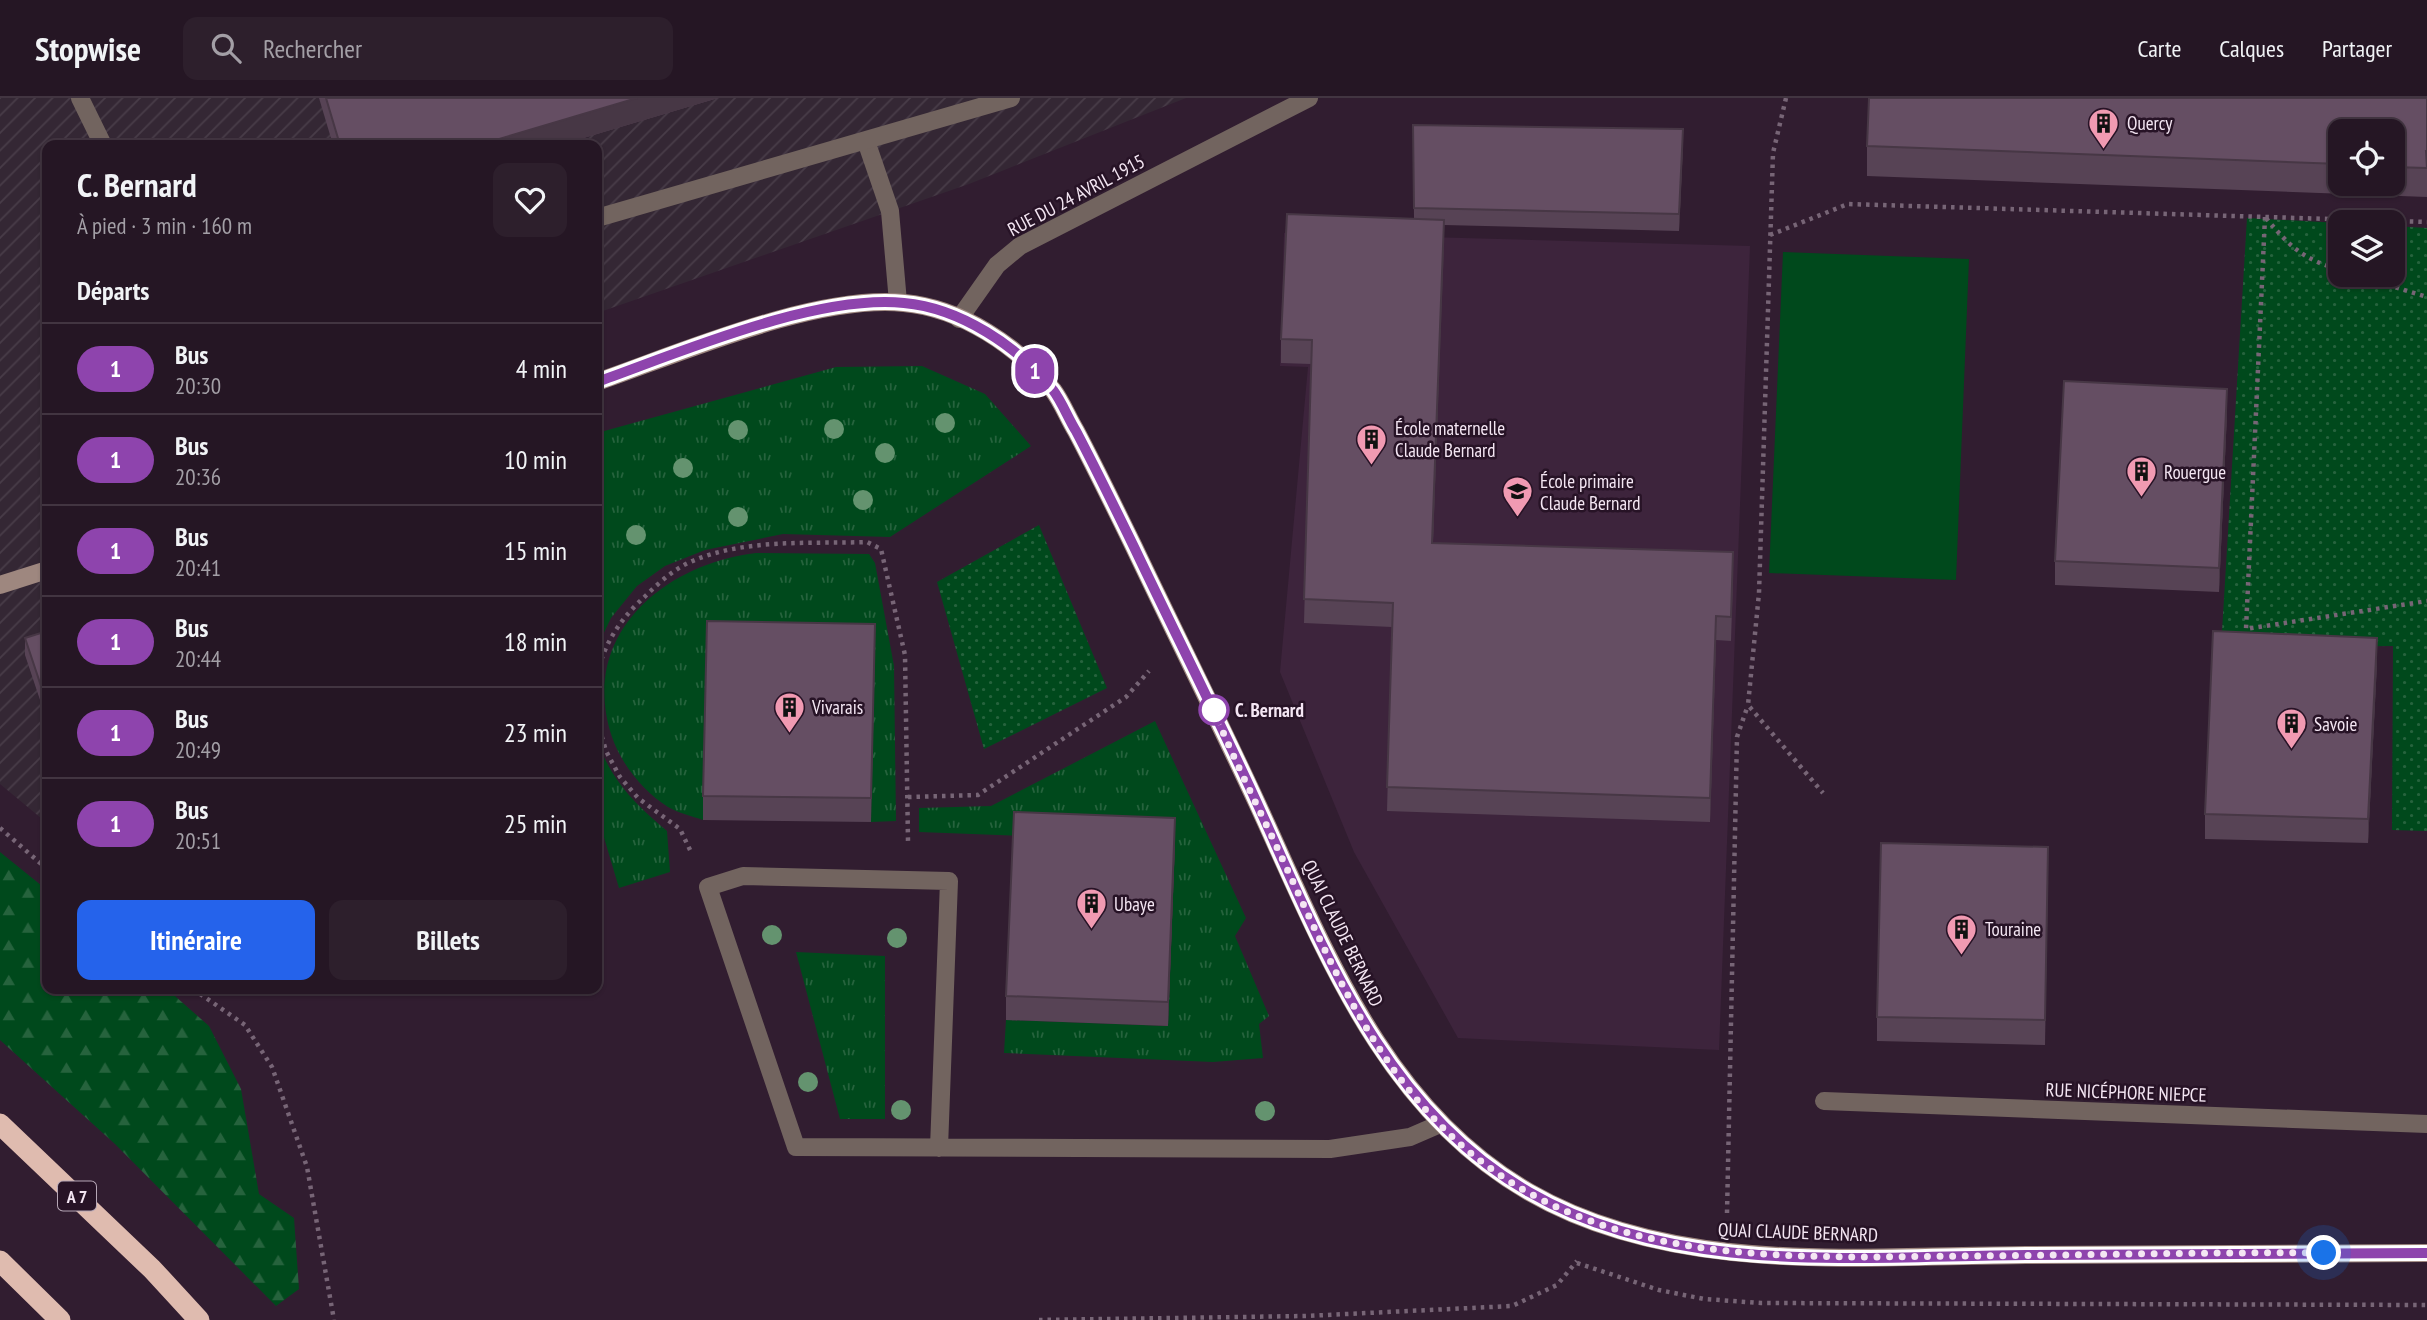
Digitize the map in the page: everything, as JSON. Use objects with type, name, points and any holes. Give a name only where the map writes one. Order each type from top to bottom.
[{"type":"highway","name":"A 7","points":[[0,1124],[152,1269],[199,1320]]},
{"type":"highway","points":[[0,1261],[60,1320]]},
{"type":"main road","points":[[602,380],[799,314],[862,303],[898,302],[926,306],[959,319]]},
{"type":"main road","name":"QUAI CLAUDE BERNARD","points":[[959,319],[993,336],[1022,357],[1055,393],[1092,461],[1343,989],[1388,1061],[1440,1124],[1485,1163],[1525,1190],[1573,1216],[1642,1238],[1700,1250],[1749,1254],[1889,1256],[2427,1253]]},
{"type":"main road","points":[[0,584],[42,571]]},
{"type":"street","points":[[80,98],[101,140]]},
{"type":"street","points":[[602,218],[1011,98]]},
{"type":"street","name":"RUE DU 24 AVRIL 1915","points":[[959,319],[996,265],[1020,246],[1309,98]]},
{"type":"street","points":[[866,141],[890,211],[898,302]]},
{"type":"street","points":[[939,1148],[948,881],[743,876],[708,887],[796,1147],[939,1148],[1330,1149],[1410,1137],[1440,1124]]},
{"type":"street","name":"RUE NICÉPHORE NIEPCE","points":[[1824,1101],[2427,1124]]},
{"type":"path","points":[[1727,1216],[1737,737],[1748,705],[1759,593],[1773,153],[1786,98]]},
{"type":"path","points":[[1770,235],[1848,204],[2427,222]]},
{"type":"path","points":[[2265,217],[2290,248],[2315,263],[2328,267]]},
{"type":"path","points":[[2265,217],[2246,629],[2427,601]]},
{"type":"path","points":[[2394,287],[2427,297]]},
{"type":"path","points":[[602,655],[621,621],[659,583],[688,563],[755,547],[867,542],[881,549],[905,655],[908,880]]},
{"type":"path","points":[[908,797],[978,795],[1126,697],[1178,639]]},
{"type":"path","points":[[1748,705],[1824,793]]},
{"type":"path","points":[[602,737],[620,777],[638,799],[680,829],[708,887]]},
{"type":"path","points":[[0,828],[42,865]]},
{"type":"path","points":[[200,994],[245,1025],[272,1067],[307,1167],[334,1320]]},
{"type":"path","points":[[1039,1320],[1305,1316],[1512,1306],[1557,1285],[1577,1263],[1573,1216]]},
{"type":"path","points":[[1577,1263],[1670,1293],[1704,1300],[1761,1303],[2427,1305]]},
{"type":"shaded area","points":[[0,98],[1186,98],[969,184],[602,311],[602,140],[42,140],[42,819],[0,784]]},
{"type":"shaded area","name":"École primaire Claude Bernard","points":[[1284,233],[1750,246],[1719,1050],[1458,1038],[1354,852],[1280,672],[1308,367],[1280,366]]},
{"type":"green space","points":[[2247,218],[2328,222],[2328,287],[2405,287],[2405,227],[2427,228],[2427,831],[2392,830],[2393,646],[2221,648]]},
{"type":"green space","points":[[1783,252],[1969,259],[1956,580],[1769,573]]},
{"type":"green space","points":[[922,366],[985,394],[1031,446],[890,537],[783,534],[705,550],[665,566],[637,586],[611,618],[602,637],[602,432],[836,367]]},
{"type":"green space","points":[[1039,525],[1107,688],[984,749],[937,582]]},
{"type":"green space","points":[[756,553],[869,554],[875,563],[894,666],[896,821],[871,822],[874,648],[707,645],[703,820],[676,811],[659,801],[634,776],[621,757],[612,737],[605,701],[607,667],[618,637],[636,611],[661,589],[689,572],[722,560]]},
{"type":"green space","points":[[1155,721],[1246,918],[1235,936],[1269,1016],[1259,1024],[1263,1058],[1213,1062],[1004,1053],[1006,1020],[1168,1026],[1175,842],[919,832],[919,808],[991,806]]},
{"type":"green space","points":[[602,752],[626,791],[667,831],[670,872],[619,888],[602,831]]},
{"type":"green space","points":[[0,852],[42,886],[42,994],[173,994],[209,1026],[241,1089],[259,1194],[294,1218],[299,1289],[276,1306],[115,1144],[0,1040]]},
{"type":"green space","points":[[796,952],[885,956],[885,1119],[840,1119]]},
{"type":"building","points":[[326,98],[637,98],[496,140],[339,140]]},
{"type":"building","name":"Quercy","points":[[1869,98],[2427,98],[2427,168],[2405,167],[2405,119],[2328,119],[2328,164],[1867,146]]},
{"type":"building","points":[[1413,125],[1683,129],[1679,214],[1414,208]]},
{"type":"building","points":[[1287,214],[1444,220],[1432,543],[1733,552],[1731,617],[1716,616],[1710,798],[1387,787],[1393,603],[1304,599],[1312,340],[1281,339]]},
{"type":"building","name":"Rouergue","points":[[2064,381],[2227,389],[2219,568],[2055,561]]},
{"type":"building","name":"Vivarais","points":[[707,621],[875,624],[871,798],[703,796]]},
{"type":"building","name":"Savoie","points":[[2213,631],[2377,638],[2368,819],[2205,814]]},
{"type":"building","points":[[42,633],[42,689],[25,638]]},
{"type":"building","name":"Ubaye","points":[[1014,812],[1175,818],[1168,1002],[1006,996]]},
{"type":"building","name":"Touraine","points":[[1881,843],[2048,847],[2045,1020],[1877,1017]]},
{"type":"bus line","name":"1","points":[[602,380],[799,314],[862,303],[898,302],[926,306],[993,336],[1022,357],[1055,393],[1092,461],[1214,710],[1343,989],[1388,1061],[1412,1094],[1446,1132],[1525,1190],[1573,1216],[1642,1238],[1700,1250],[1749,1254],[1876,1256],[2427,1253]]},
{"type":"place","name":"Quercy","points":[[2104,150]]},
{"type":"place","name":"École maternelle Claude Bernard","points":[[1372,466]]},
{"type":"place","name":"Rouergue","points":[[2141,499]]},
{"type":"place","name":"École primaire Claude Bernard","points":[[1517,519]]},
{"type":"place","name":"C. Bernard","points":[[1214,710]]},
{"type":"place","name":"Vivarais","points":[[789,734]]},
{"type":"place","name":"Savoie","points":[[2291,751]]},
{"type":"place","name":"Ubaye","points":[[1091,931]]},
{"type":"place","name":"Touraine","points":[[1962,956]]},
{"type":"route","points":[[1214,710],[1343,989],[1388,1061],[1412,1094],[1446,1132],[1525,1190],[1573,1216],[1642,1238],[1700,1250],[1749,1254],[1876,1256],[2324,1253]]}]
